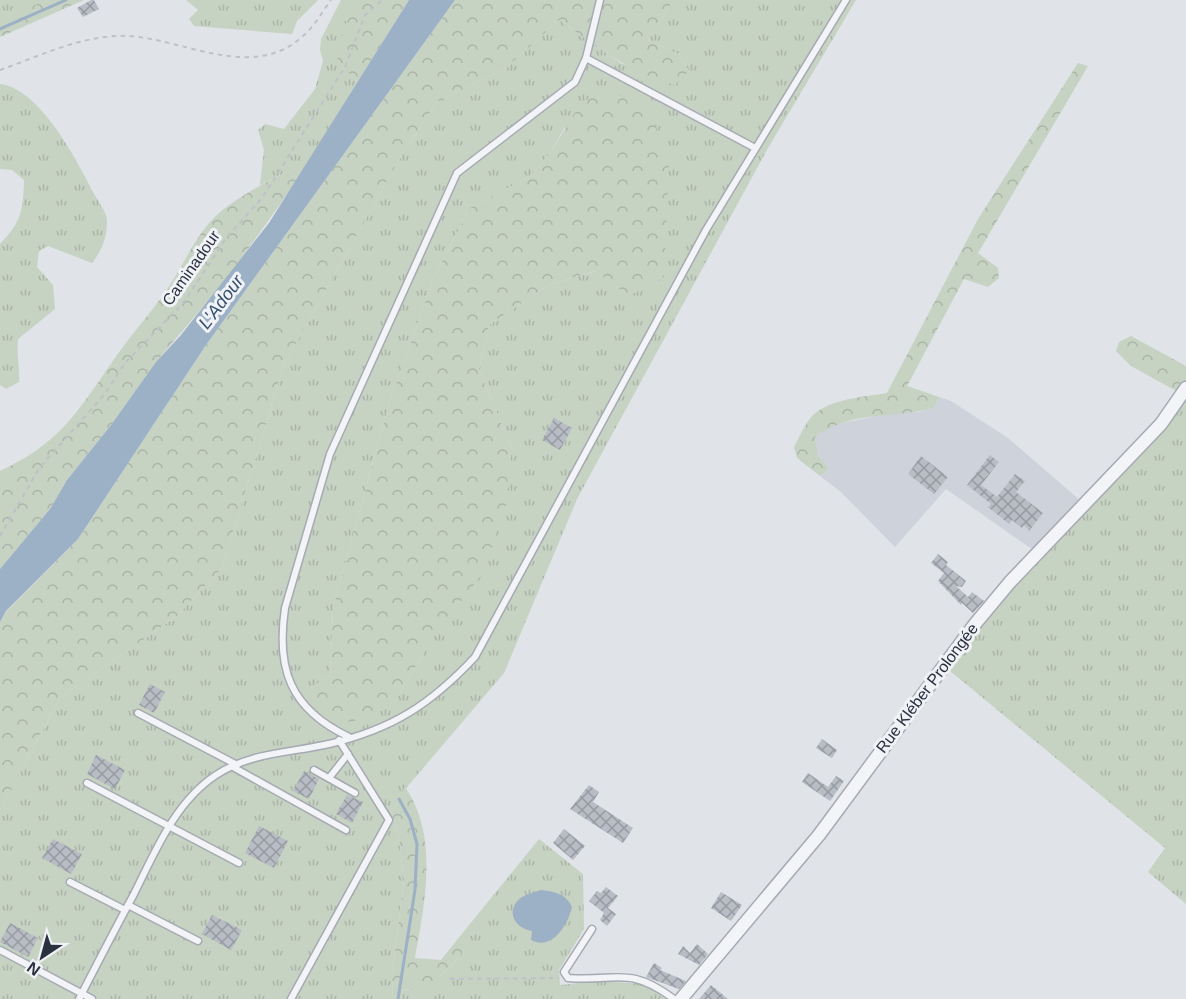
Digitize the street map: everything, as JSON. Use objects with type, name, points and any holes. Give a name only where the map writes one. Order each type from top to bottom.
[{"type":"street","name":"Rue Kléber Prolongée","points":[[681,999],[819,835],[989,607],[1161,424],[1186,388]]},
{"type":"lane","points":[[349,737],[331,729],[308,710],[283,665],[282,627],[285,608],[330,454],[457,173],[575,82],[586,58],[600,0]]},
{"type":"lane","points":[[80,996],[169,826],[191,797],[216,776],[235,766],[276,752],[339,741],[389,725],[433,699],[475,657],[694,251],[846,0]]},
{"type":"lane","points":[[586,58],[755,148]]},
{"type":"lane","points":[[138,713],[346,830]]},
{"type":"lane","points":[[291,999],[389,820],[339,741]]},
{"type":"lane","points":[[329,778],[348,754]]},
{"type":"lane","points":[[314,770],[355,793]]},
{"type":"lane","points":[[87,783],[239,863]]},
{"type":"lane","points":[[70,882],[198,941]]},
{"type":"lane","points":[[592,929],[564,972],[568,978],[637,978],[657,986],[674,999]]},
{"type":"lane","points":[[0,950],[80,996],[92,999]]},
{"type":"path","points":[[0,70],[83,41],[127,36],[224,57],[270,55],[288,48],[304,35],[331,0]]},
{"type":"path","name":"Caminadour","points":[[0,536],[40,467],[105,395],[125,363],[184,302],[227,237],[262,198],[345,67],[365,15],[382,0]]},
{"type":"path","points":[[450,979],[568,978]]},
{"type":"shaded area","points":[[939,397],[951,401],[1008,438],[1081,501],[1036,552],[946,489],[895,547],[841,492],[820,476],[829,469],[818,455],[815,437],[832,425],[891,413],[918,412],[934,408]]},
{"type":"green space","points":[[0,0],[48,0],[0,19]]},
{"type":"green space","points":[[48,0],[84,0],[0,37],[0,19]]},
{"type":"green space","points":[[186,0],[318,0],[297,21],[292,34],[194,26],[189,19],[198,10]]},
{"type":"green space","points":[[341,0],[356,0],[352,5],[336,55],[357,83],[298,179],[288,171],[260,185],[264,150],[258,130],[265,124],[284,129],[315,89],[323,61],[320,50],[321,39]]},
{"type":"green space","points":[[356,0],[409,0],[357,83],[335,55],[352,5]]},
{"type":"green space","points":[[455,0],[674,0],[648,40],[680,55],[689,71],[675,85],[659,80],[614,58],[559,20],[506,68],[437,102],[404,151],[284,365],[222,568],[177,616],[60,698],[0,810],[0,622],[6,612],[78,539],[206,345]]},
{"type":"green space","points":[[674,0],[856,0],[768,148],[577,499],[504,673],[390,807],[399,837],[404,880],[392,974],[393,999],[0,999],[0,810],[60,698],[177,616],[222,568],[284,365],[404,151],[437,102],[506,68],[559,20],[622,64],[689,71],[680,55],[648,40]],"holes":[[[565,127],[629,296],[596,271],[549,285],[489,325],[479,369],[512,449],[432,639],[400,693],[309,689],[330,675],[333,608],[390,401],[434,277],[470,208],[529,177],[550,153]]]},
{"type":"green space","points":[[1078,63],[1088,66],[978,253],[998,268],[999,278],[988,287],[964,279],[907,386],[939,397],[934,408],[873,416],[829,428],[815,437],[818,455],[829,469],[820,476],[797,458],[794,447],[807,423],[818,411],[834,403],[887,393],[978,219]]},
{"type":"green space","points":[[0,84],[15,88],[42,111],[67,145],[107,217],[103,244],[92,263],[48,246],[39,251],[37,267],[53,285],[55,309],[18,339],[19,382],[6,389],[0,385],[0,244],[13,229],[20,215],[24,180],[12,170],[0,169]]},
{"type":"green space","points":[[602,91],[626,97],[652,117],[669,161],[664,277],[629,296],[595,271],[549,285],[489,325],[479,369],[512,449],[506,505],[483,573],[432,639],[400,693],[368,718],[338,724],[318,712],[309,689],[330,675],[333,608],[390,401],[434,277],[470,208],[529,177],[550,153],[581,103]]},
{"type":"green space","points":[[288,171],[298,179],[228,277],[156,362],[111,425],[67,480],[50,509],[0,569],[0,471],[39,449],[54,437],[78,410],[163,295],[198,239],[218,214],[243,196]]},
{"type":"green space","points":[[1131,336],[1186,366],[1186,379],[1178,392],[1131,366],[1116,351],[1119,342]]},
{"type":"green space","points":[[1186,379],[1186,904],[1148,872],[1165,848],[938,661],[969,622],[1160,420]]},
{"type":"green space","points":[[405,787],[416,806],[426,848],[425,893],[415,958],[441,960],[461,935],[468,945],[441,976],[423,987],[403,989],[401,999],[393,999],[392,974],[404,880],[399,837],[390,807]]},
{"type":"green space","points":[[539,839],[583,874],[584,929],[559,970],[560,985],[599,981],[643,984],[666,999],[401,999],[403,989],[407,990],[436,979],[454,963],[468,945],[461,935]]},
{"type":"water","name":"L'Adour","points":[[409,0],[455,0],[206,345],[78,539],[6,611],[0,622],[0,569],[50,509],[67,480],[111,425],[156,362],[181,335],[269,223]]},
{"type":"water","points":[[541,890],[563,896],[572,907],[563,928],[546,942],[531,940],[532,931],[516,922],[513,912],[522,897]]},
{"type":"building","points":[[94,0],[99,9],[83,17],[77,8]]},
{"type":"building","points":[[554,418],[572,428],[560,450],[542,440]]},
{"type":"building","points":[[990,455],[999,462],[981,485],[997,497],[1015,474],[1025,481],[1016,492],[1043,513],[1029,531],[1024,525],[1022,528],[1012,520],[1009,524],[988,507],[991,504],[967,485]]},
{"type":"building","points":[[921,456],[948,477],[934,494],[908,474]]},
{"type":"building","points":[[938,554],[948,562],[946,565],[966,581],[962,587],[956,586],[968,597],[972,592],[984,601],[973,613],[962,603],[961,605],[938,581],[944,573],[931,563]]},
{"type":"building","points":[[150,684],[165,692],[154,713],[139,705]]},
{"type":"building","points":[[822,739],[837,750],[832,758],[816,748]]},
{"type":"building","points":[[96,755],[125,770],[115,789],[87,774]]},
{"type":"building","points":[[304,771],[319,779],[309,799],[293,791]]},
{"type":"building","points":[[808,773],[828,787],[836,776],[844,781],[830,801],[802,782]]},
{"type":"building","points":[[589,785],[599,792],[593,802],[633,828],[623,843],[570,809]]},
{"type":"building","points":[[347,795],[363,802],[352,823],[336,814]]},
{"type":"building","points":[[259,826],[288,841],[274,868],[245,853]]},
{"type":"building","points":[[564,829],[585,846],[573,860],[553,843]]},
{"type":"building","points":[[53,839],[82,854],[71,874],[42,858]]},
{"type":"building","points":[[606,887],[618,896],[608,908],[616,914],[607,926],[600,920],[604,913],[589,901],[597,891],[601,893]]},
{"type":"building","points":[[721,892],[742,905],[731,921],[711,908]]},
{"type":"building","points":[[212,915],[242,930],[231,950],[202,934]]},
{"type":"building","points":[[10,923],[38,938],[28,957],[0,942]]},
{"type":"building","points":[[697,944],[708,954],[699,965],[678,954],[683,946],[690,953]]},
{"type":"building","points":[[654,963],[662,968],[660,970],[686,981],[679,989],[646,977]]},
{"type":"building","points":[[711,985],[728,999],[699,999]]},
{"type":"waterway","points":[[0,29],[66,0]]},
{"type":"waterway","points":[[398,999],[415,890],[417,844],[410,819],[399,799]]}]
